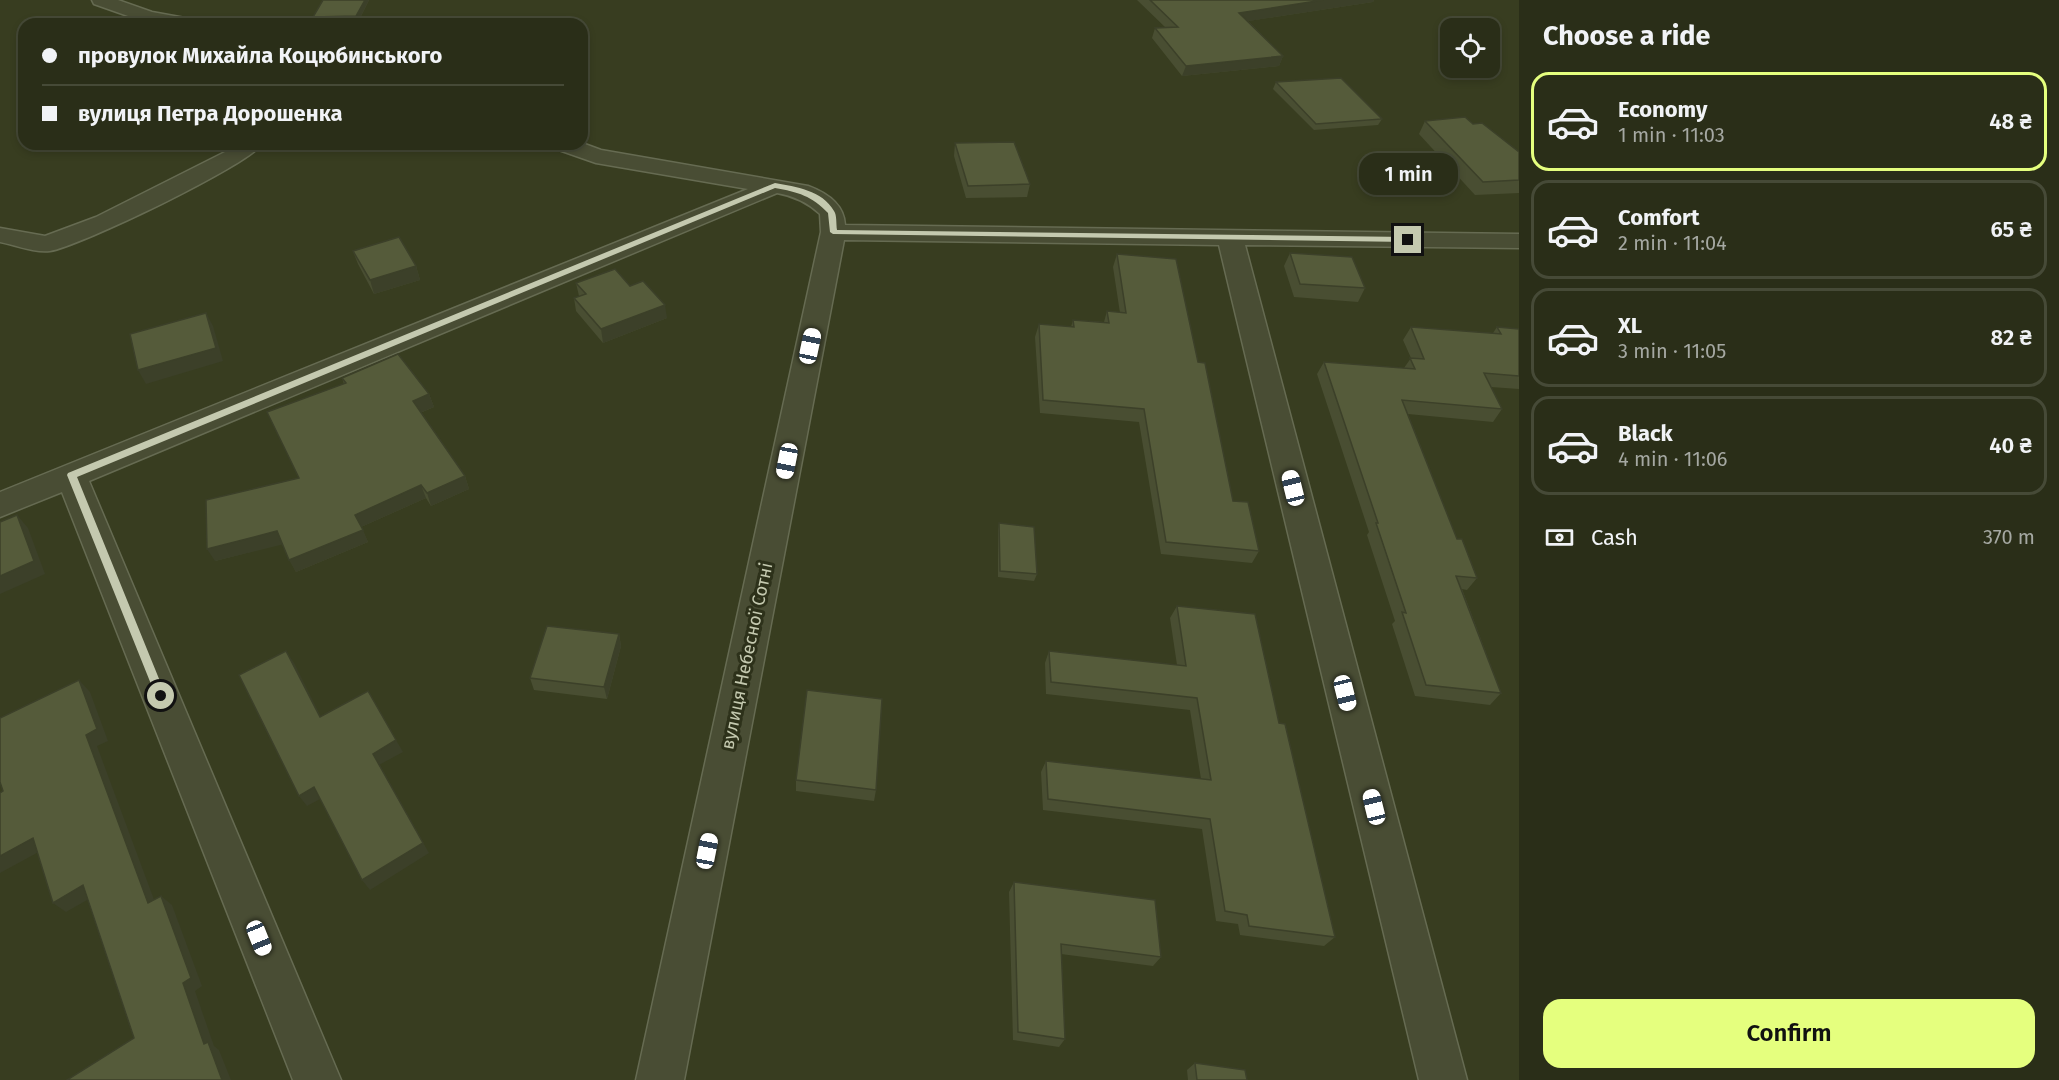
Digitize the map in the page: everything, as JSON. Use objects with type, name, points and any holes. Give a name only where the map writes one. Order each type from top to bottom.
[{"type":"street","points":[[102,0],[154,18]]},
{"type":"street","points":[[0,235],[47,244],[105,222],[243,150]]},
{"type":"street","points":[[580,150],[596,156],[800,190],[818,198],[832,212],[833,232],[1519,241]]},
{"type":"street","points":[[0,505],[775,186]]},
{"type":"street","name":"вулиця Небесної Сотні","points":[[660,1080],[833,232]]},
{"type":"street","points":[[1230,237],[1443,1080]]},
{"type":"street","points":[[72,475],[317,1080]]},
{"type":"building","points":[[323,0],[365,0],[356,16],[313,17]]},
{"type":"building","points":[[1150,0],[1323,0],[1239,13],[1283,56],[1186,66],[1155,28],[1178,27]]},
{"type":"building","points":[[1341,78],[1382,119],[1316,124],[1276,82]]},
{"type":"building","points":[[1465,117],[1473,124],[1482,123],[1519,152],[1519,180],[1483,182],[1425,121]]},
{"type":"building","points":[[1014,142],[1030,184],[968,186],[955,143]]},
{"type":"building","points":[[399,237],[416,266],[370,280],[353,251]]},
{"type":"building","points":[[1290,253],[1352,257],[1365,288],[1300,284]]},
{"type":"building","points":[[1117,254],[1176,259],[1198,362],[1205,363],[1233,501],[1248,502],[1259,551],[1166,542],[1144,409],[1043,400],[1039,324],[1074,327],[1073,320],[1109,323],[1107,311],[1126,313]]},
{"type":"building","points":[[615,269],[630,286],[643,281],[665,305],[601,329],[574,298],[586,294],[576,283]]},
{"type":"building","points":[[206,313],[216,348],[138,370],[130,334]]},
{"type":"building","points":[[1411,327],[1501,334],[1497,327],[1519,329],[1519,376],[1484,373],[1502,409],[1402,400],[1457,539],[1462,539],[1477,578],[1456,576],[1501,693],[1426,685],[1402,612],[1406,613],[1376,523],[1378,523],[1324,362],[1415,369],[1410,358],[1424,359]]},
{"type":"building","points":[[398,354],[429,394],[413,401],[465,476],[427,493],[421,485],[355,515],[363,530],[289,560],[277,531],[207,549],[206,500],[299,478],[267,412],[346,383],[342,378]]},
{"type":"building","points":[[17,515],[34,561],[0,576],[0,522]]},
{"type":"building","points":[[999,523],[1034,527],[1037,574],[1000,571]]},
{"type":"building","points":[[1177,606],[1255,614],[1279,723],[1285,724],[1335,937],[1249,926],[1247,915],[1225,911],[1210,819],[1048,799],[1046,761],[1211,780],[1197,698],[1051,682],[1049,651],[1186,666]]},
{"type":"building","points":[[547,626],[619,634],[604,687],[530,678]]},
{"type":"building","points":[[286,651],[320,717],[368,691],[396,740],[373,754],[423,843],[362,880],[314,787],[299,796],[239,675]]},
{"type":"building","points":[[79,680],[97,729],[86,735],[148,903],[161,896],[191,978],[183,983],[204,1044],[208,1042],[222,1080],[67,1080],[134,1038],[83,885],[53,903],[33,838],[0,856],[0,793],[3,791],[0,782],[0,718]]},
{"type":"building","points":[[807,690],[882,699],[876,790],[796,780]]},
{"type":"building","points":[[1014,882],[1155,900],[1161,957],[1061,944],[1065,1039],[1018,1032]]},
{"type":"building","points":[[1195,1063],[1245,1070],[1247,1080],[1197,1080]]},
{"type":"route","points":[[161,696],[72,475],[775,186],[800,190],[818,198],[832,212],[833,232],[1408,240]]}]
